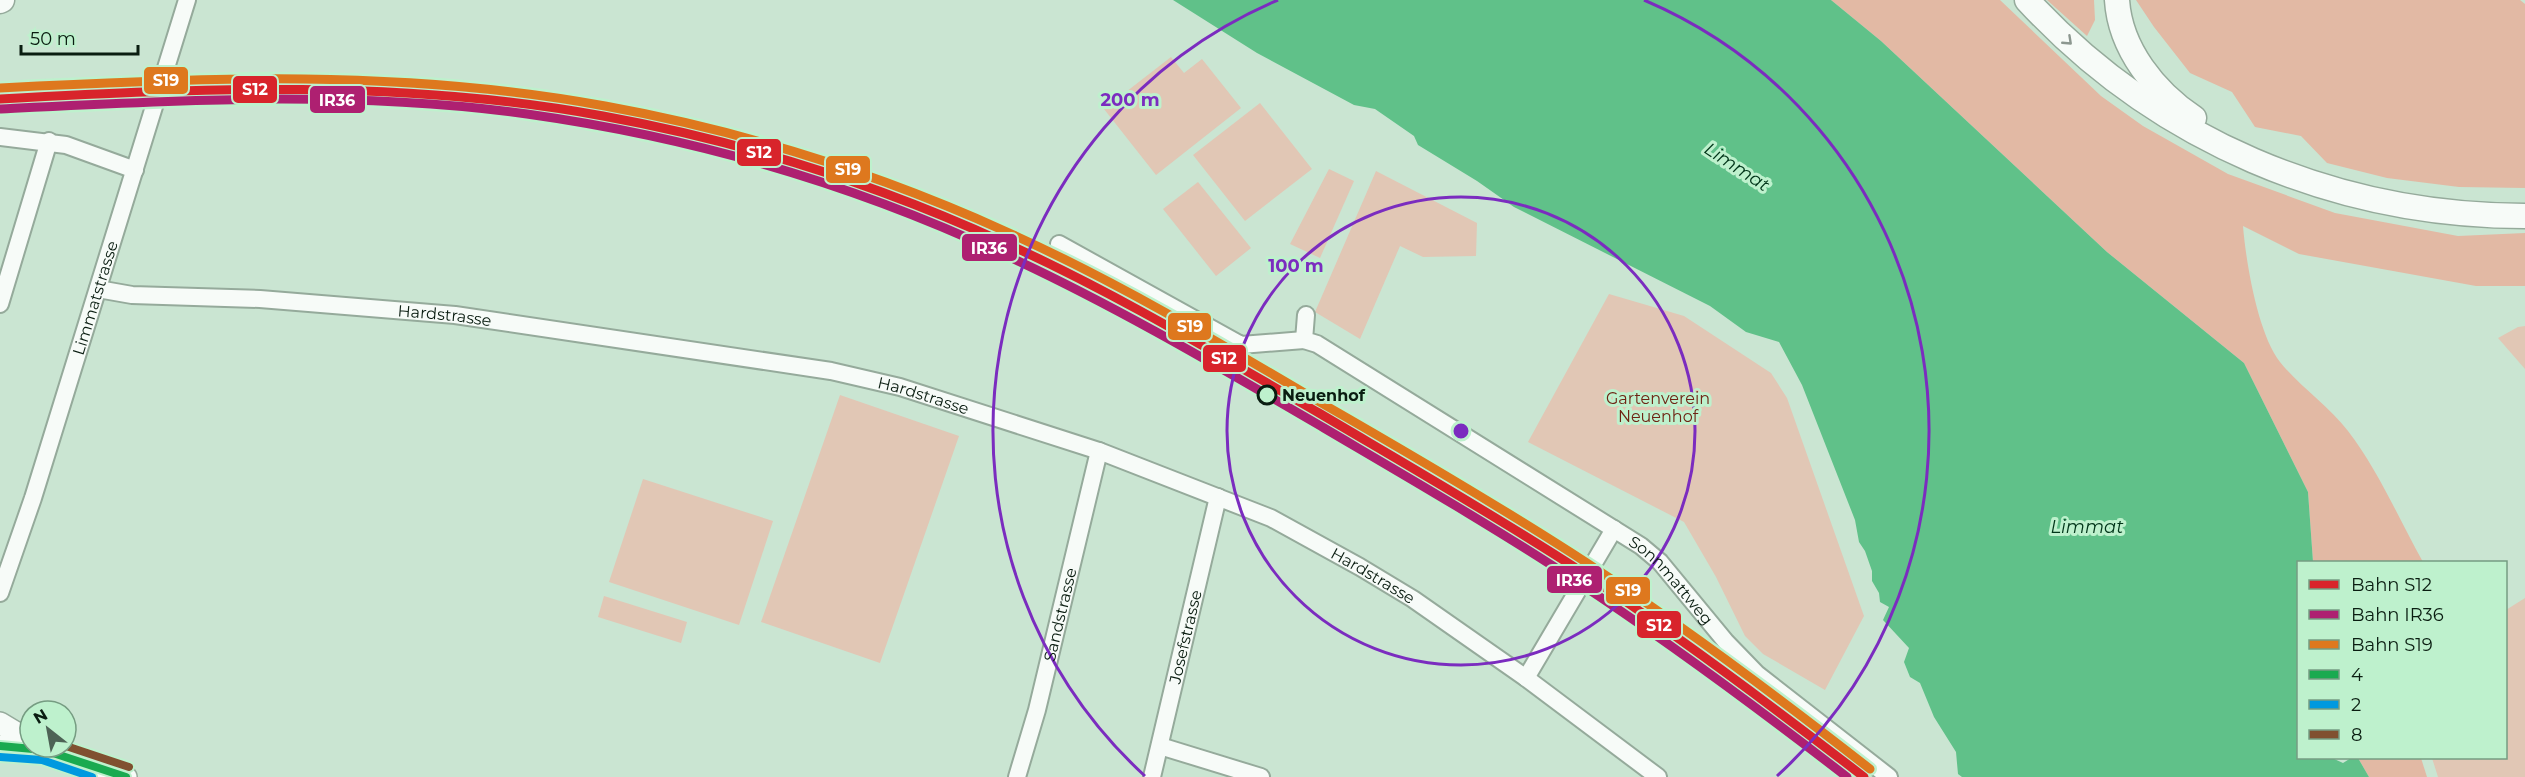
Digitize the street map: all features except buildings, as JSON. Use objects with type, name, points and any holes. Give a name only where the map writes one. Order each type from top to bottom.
[{"type":"highway","points":[[2027,0],[2064,38],[2126,90],[2182,126],[2252,161],[2315,185],[2382,203],[2451,213],[2525,216]]},
{"type":"highway","points":[[2117,0],[2120,23],[2127,42],[2151,80],[2188,115],[2237,144],[2308,172],[2384,194],[2453,204],[2525,207]]},
{"type":"main road","points":[[0,723],[18,734]]},
{"type":"main road","points":[[0,746],[18,748]]},
{"type":"main road","points":[[75,759],[126,777]]},
{"type":"street","name":"Limmatstrasse","points":[[0,593],[33,498],[188,0]]},
{"type":"street","points":[[0,137],[49,141],[66,145],[135,170]]},
{"type":"street","points":[[0,304],[49,141]]},
{"type":"street","name":"Sonnmattweg","points":[[1059,244],[1241,345],[1304,340],[1317,344],[1641,546],[1660,562],[1726,642],[1757,674],[1890,777]]},
{"type":"street","name":"Hardstrasse","points":[[98,289],[132,295],[260,299],[455,315],[831,371],[900,387],[1099,451],[1271,518],[1413,599],[1526,678],[1658,777]]},
{"type":"street","points":[[1304,340],[1306,315]]},
{"type":"street","name":"Sandstrasse","points":[[1017,777],[1037,710],[1099,451]]},
{"type":"street","name":"Josefstrasse","points":[[1152,777],[1218,497]]},
{"type":"street","name":"Sonnmattweg","points":[[1526,678],[1614,529]]},
{"type":"street","points":[[1160,746],[1261,777]]},
{"type":"green space","points":[[1171,57],[1184,73],[1202,59],[1241,108],[1156,175],[1104,109]]},
{"type":"green space","points":[[1260,103],[1312,169],[1245,221],[1193,155]]},
{"type":"green space","points":[[1329,169],[1354,181],[1320,258],[1290,244]]},
{"type":"green space","points":[[1376,171],[1477,223],[1476,256],[1423,257],[1400,246],[1360,339],[1315,312]]},
{"type":"green space","points":[[1198,182],[1251,248],[1216,276],[1163,209]]},
{"type":"green space","name":"Gartenverein Neuenhof","points":[[1609,294],[1684,316],[1771,373],[1787,398],[1864,616],[1825,690],[1763,654],[1745,636],[1716,577],[1684,522],[1528,442]]},
{"type":"green space","points":[[2525,326],[2525,369],[2498,338],[2518,327]]},
{"type":"green space","points":[[840,395],[959,436],[880,663],[761,622]]},
{"type":"green space","points":[[643,479],[773,521],[739,625],[609,582]]},
{"type":"green space","points":[[604,596],[687,622],[681,643],[598,617]]},
{"type":"green space","points":[[2525,598],[2525,777],[2438,777],[2432,759],[2507,759],[2507,609]]},
{"type":"shaded area","points":[[1831,0],[2000,0],[2101,96],[2143,126],[2228,174],[2335,213],[2458,236],[2525,233],[2525,286],[2476,286],[2299,254],[2243,226],[2254,297],[2272,350],[2288,371],[2332,413],[2359,446],[2422,561],[2313,561],[2308,492],[2244,363],[2107,252],[1881,41]]},
{"type":"shaded area","points":[[2047,0],[2094,0],[2095,20],[2087,36]]},
{"type":"shaded area","points":[[2136,0],[2520,0],[2525,4],[2525,188],[2459,187],[2387,178],[2327,163],[2301,136],[2255,127],[2232,92],[2190,73]]},
{"type":"shaded area","points":[[2359,759],[2421,759],[2427,777],[2369,777]]},
{"type":"water","name":"Limmat","points":[[1173,0],[1831,0],[1881,41],[2107,252],[2244,363],[2308,492],[2313,561],[2297,561],[2297,759],[2334,759],[2343,763],[2349,759],[2359,759],[2369,777],[1962,777],[1958,774],[1956,752],[1934,717],[1920,683],[1910,677],[1904,662],[1909,648],[1883,620],[1889,607],[1880,602],[1865,551],[1859,542],[1855,520],[1802,385],[1779,342],[1746,332],[1710,306],[1514,207],[1418,145],[1414,136],[1375,109],[1354,105],[1257,53]]},
{"type":"rail line","name":"S19","points":[[0,88],[152,81],[303,79],[379,81],[530,94],[605,106],[708,128],[810,157],[910,191],[1007,232],[1128,292],[1423,462],[1624,587],[1766,689],[1870,769]]},
{"type":"rail line","name":"S12","points":[[0,99],[227,90],[378,91],[453,96],[528,104],[655,126],[757,152],[857,183],[955,221],[1084,281],[1202,345],[1418,471],[1618,596],[1725,672],[1864,777]]},
{"type":"rail line","name":"IR36","points":[[1,109],[264,99],[330,99],[462,107],[527,114],[649,136],[770,166],[830,185],[946,229],[1003,254],[1126,315],[1245,382],[1451,503],[1611,604],[1747,701],[1847,777]]},
{"type":"transit line","name":"4","points":[[0,746],[44,750],[126,777]]},
{"type":"transit line","name":"8","points":[[78,750],[129,767]]},
{"type":"transit line","name":"2","points":[[0,757],[42,760],[92,777]]},
{"type":"place","name":"Neuenhof","points":[[1267,395]]}]
